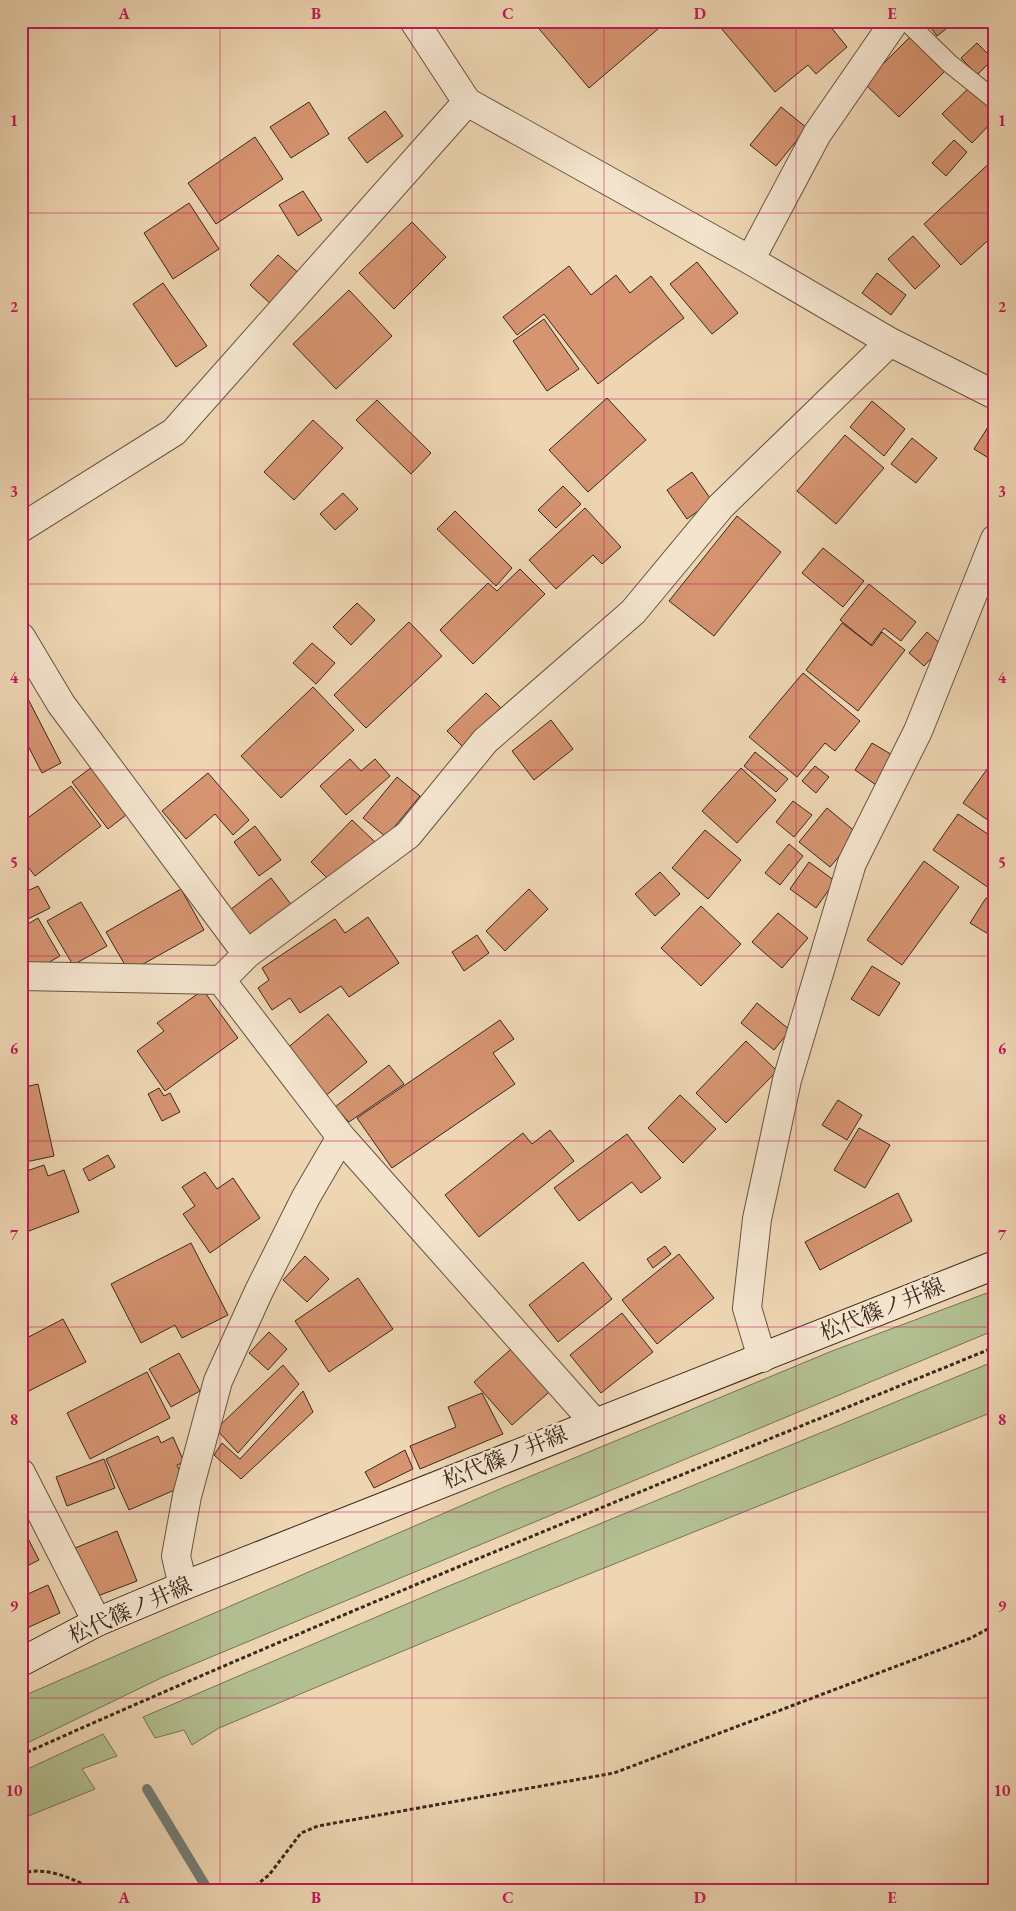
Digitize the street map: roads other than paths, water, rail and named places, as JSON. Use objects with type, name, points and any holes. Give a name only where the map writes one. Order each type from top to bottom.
[{"type":"street","points":[[414,21],[467,102],[750,260],[890,342],[995,396]]},
{"type":"street","points":[[750,260],[817,134],[895,21]]},
{"type":"street","points":[[21,528],[174,432],[467,102]]},
{"type":"street","points":[[21,976],[221,980],[248,954],[408,835],[485,741],[633,612],[721,506],[890,342]]},
{"type":"street","points":[[762,1358],[746,1308],[757,1219],[787,1080],[852,863],[918,731],[995,539]]},
{"type":"street","points":[[21,637],[61,704],[248,954]]},
{"type":"street","points":[[221,980],[341,1137],[594,1422]]},
{"type":"street","points":[[183,1586],[176,1556],[187,1496],[218,1381],[258,1291],[306,1197],[341,1137]]},
{"type":"street","name":"松代篠ノ井線","points":[[21,1662],[97,1622],[183,1586],[995,1265]]},
{"type":"street","points":[[21,1473],[97,1622]]},
{"type":"lane","points":[[906,21],[949,63],[995,100]]},
{"type":"waterway","points":[[147,1789],[208,1890]]}]
